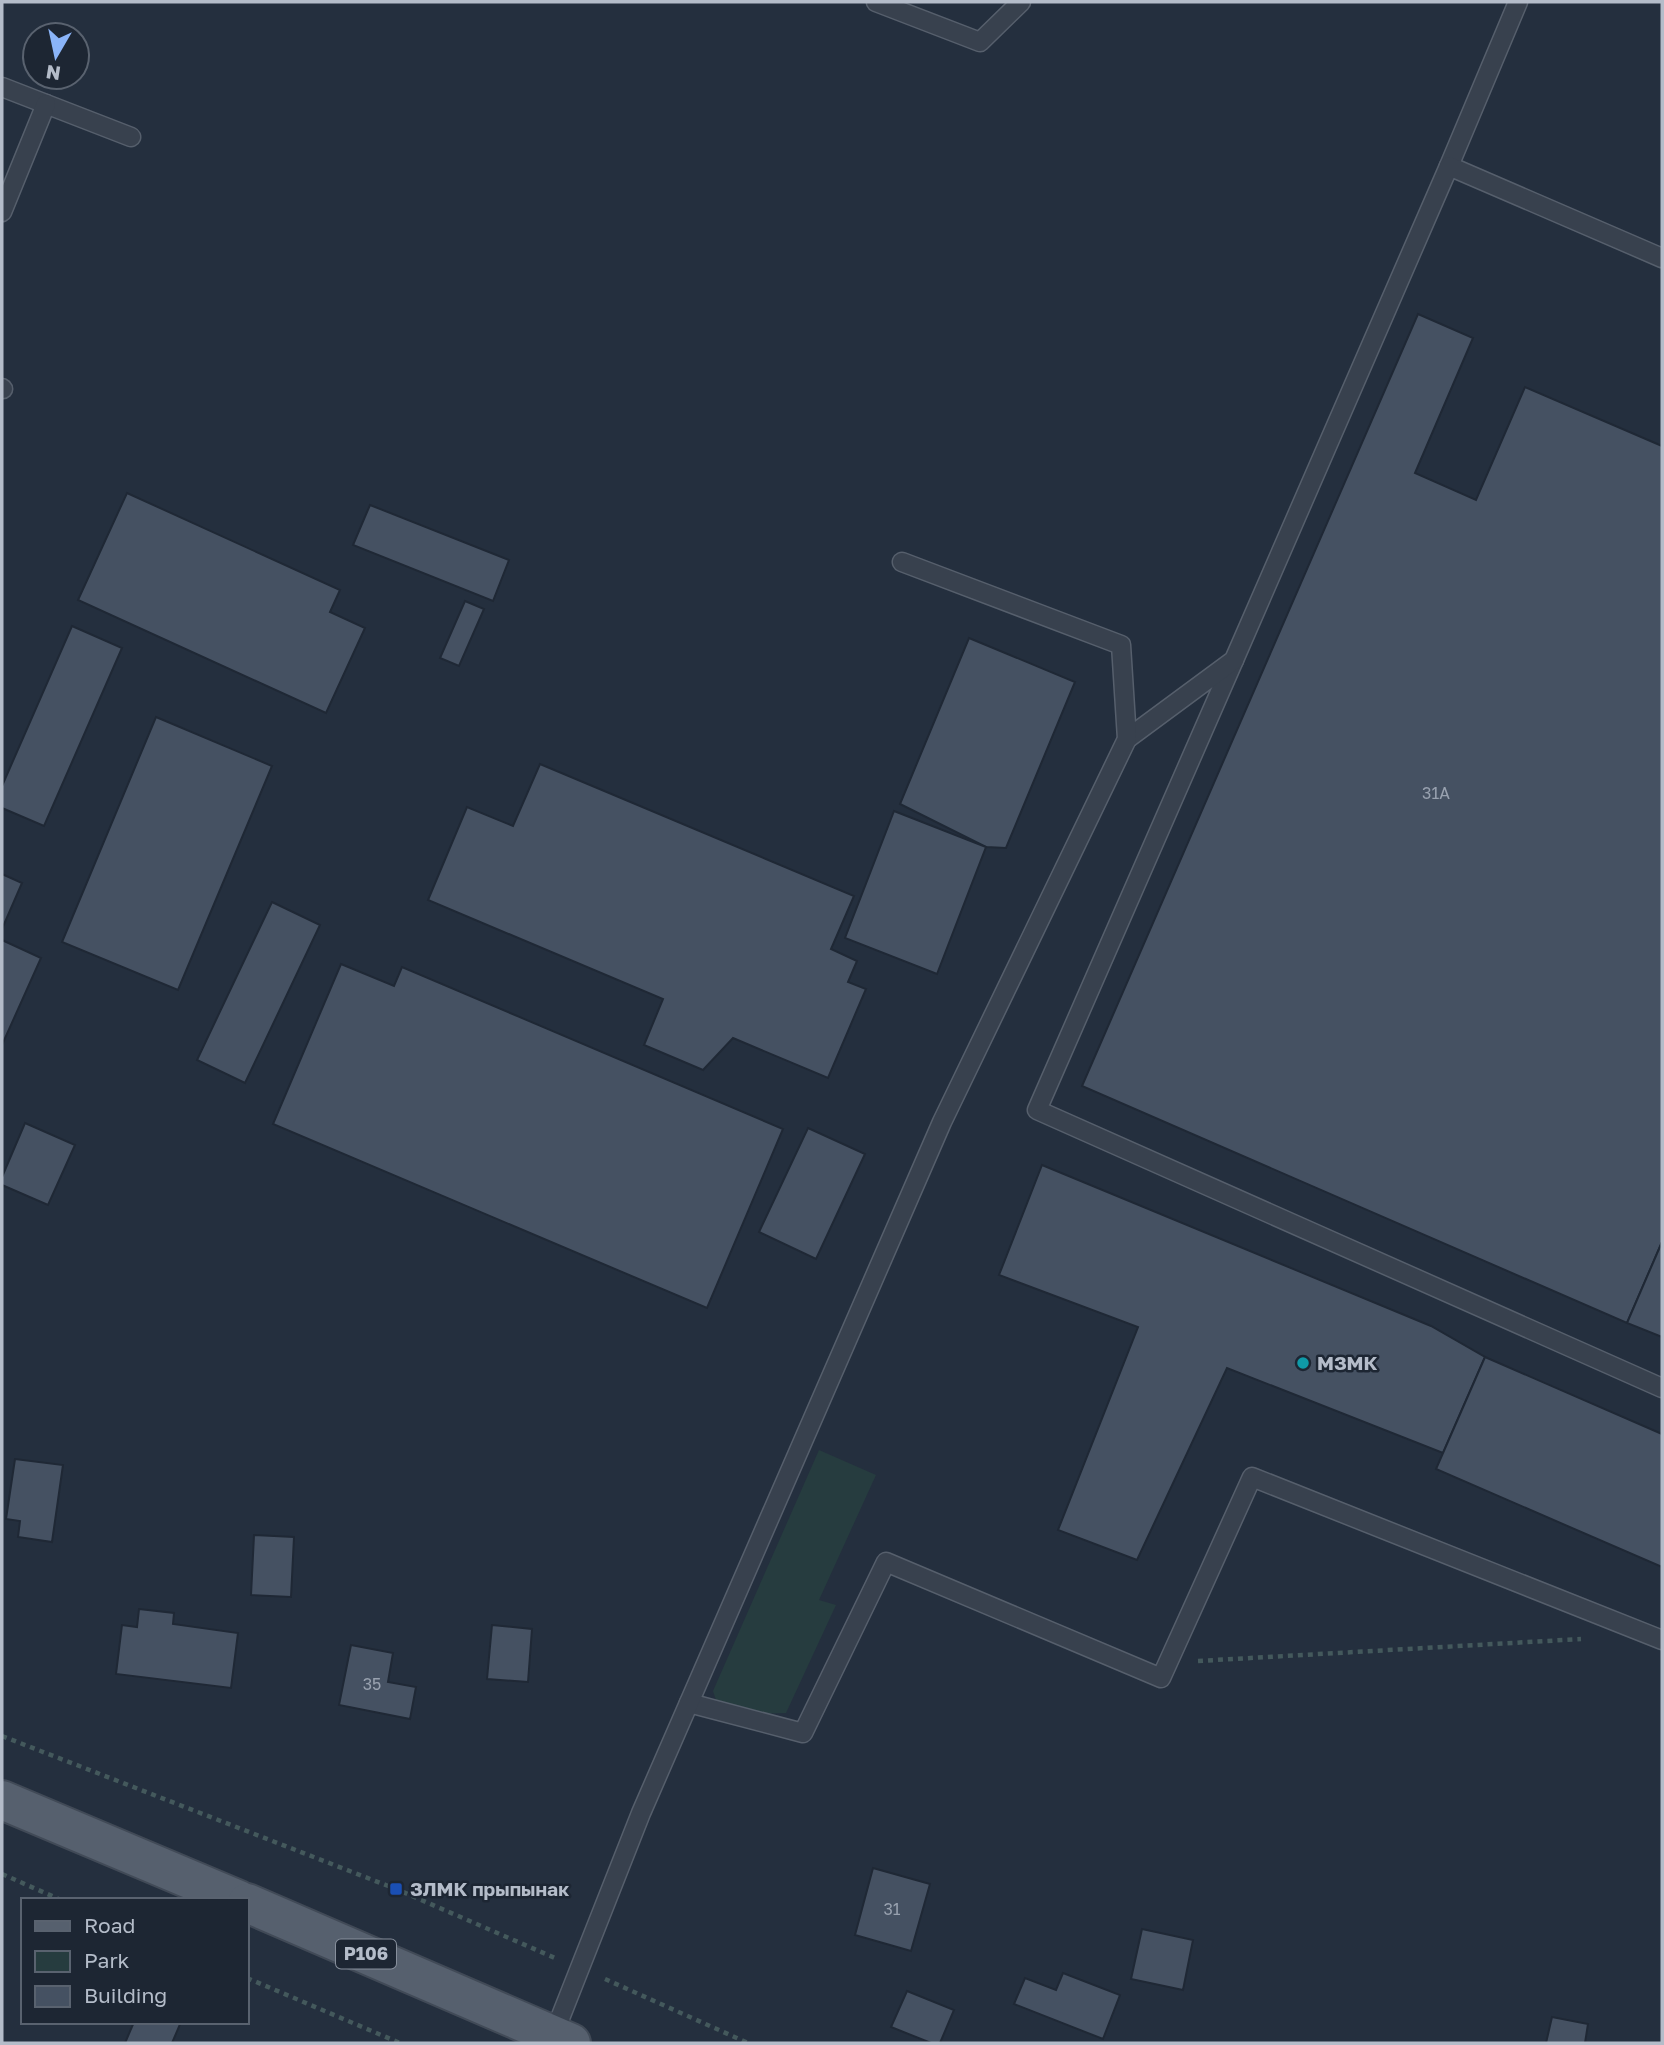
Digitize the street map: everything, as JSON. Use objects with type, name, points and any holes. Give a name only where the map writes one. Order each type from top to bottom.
[{"type":"main road","points":[[2,1800],[234,1898]]},
{"type":"main road","name":"Р106","points":[[248,1903],[562,2040]]},
{"type":"lane","points":[[876,2],[980,42],[1021,2]]},
{"type":"lane","points":[[1518,2],[1037,1110],[1662,1388]]},
{"type":"lane","points":[[2,86],[131,136]]},
{"type":"lane","points":[[2,212],[46,104]]},
{"type":"lane","points":[[1449,166],[1662,258]]},
{"type":"lane","points":[[902,562],[1121,645],[1127,739]]},
{"type":"lane","points":[[562,2040],[580,1969],[641,1813],[942,1122],[1127,739],[1234,660]]},
{"type":"lane","points":[[689,1703],[803,1733],[886,1562],[1161,1678],[1252,1477],[1662,1640]]},
{"type":"path","points":[[1168,1662],[1583,1639]]},
{"type":"path","points":[[2,1736],[396,1889],[748,2043]]},
{"type":"path","points":[[2,1874],[56,1898]]},
{"type":"path","points":[[248,1978],[400,2043]]},
{"type":"green space","points":[[819,1450],[876,1475],[819,1600],[836,1605],[786,1713],[752,1714],[716,1700],[713,1691]]},
{"type":"building","points":[[1418,314],[1473,338],[1415,473],[1476,500],[1525,387],[1662,446],[1662,1242],[1627,1323],[1082,1086]]},
{"type":"building","points":[[127,493],[340,590],[330,612],[365,628],[326,713],[78,600]]},
{"type":"building","points":[[370,505],[509,560],[493,601],[353,545]]},
{"type":"building","points":[[465,601],[484,609],[459,666],[440,658]]},
{"type":"building","points":[[72,626],[122,648],[44,826],[2,808],[2,786]]},
{"type":"building","points":[[969,638],[1075,682],[1006,848],[986,847],[900,804]]},
{"type":"building","points":[[156,717],[272,766],[178,990],[62,942]]},
{"type":"building","points":[[540,764],[854,896],[831,949],[857,961],[848,982],[866,989],[828,1078],[733,1038],[703,1070],[644,1045],[663,999],[428,900],[467,807],[513,826]]},
{"type":"building","points":[[894,811],[986,847],[937,974],[845,938]]},
{"type":"building","points":[[2,874],[22,883],[2,929]]},
{"type":"building","points":[[272,902],[320,925],[245,1083],[197,1060]]},
{"type":"building","points":[[2,940],[41,958],[2,1045]]},
{"type":"building","points":[[341,964],[394,986],[402,967],[783,1129],[707,1308],[273,1124]]},
{"type":"building","points":[[25,1123],[75,1145],[48,1205],[2,1185],[2,1177]]},
{"type":"building","points":[[808,1128],[865,1154],[816,1259],[759,1232]]},
{"type":"building","name":"МЗМК","points":[[1042,1165],[1431,1326],[1485,1357],[1443,1453],[1227,1368],[1137,1560],[1058,1530],[1138,1327],[999,1275]]},
{"type":"building","points":[[1662,1242],[1662,1337],[1627,1323]]},
{"type":"building","points":[[1485,1357],[1662,1434],[1662,1567],[1436,1469]]},
{"type":"building","points":[[15,1459],[63,1465],[52,1542],[18,1537],[20,1521],[6,1519]]},
{"type":"building","points":[[254,1535],[294,1537],[291,1597],[251,1595]]},
{"type":"building","points":[[139,1609],[174,1613],[173,1624],[238,1633],[231,1688],[116,1674],[122,1625],[137,1627]]},
{"type":"building","points":[[492,1625],[532,1629],[528,1682],[487,1679]]},
{"type":"building","points":[[351,1645],[393,1653],[388,1682],[416,1687],[410,1719],[339,1705]]},
{"type":"building","points":[[873,1868],[930,1884],[911,1951],[855,1935]]},
{"type":"building","points":[[1142,1929],[1193,1940],[1183,1990],[1131,1979]]},
{"type":"building","points":[[1063,1973],[1120,1995],[1103,2039],[1014,2004],[1025,1978],[1056,1990]]},
{"type":"building","points":[[907,1991],[954,2010],[940,2043],[931,2043],[891,2027]]},
{"type":"building","points":[[1552,2017],[1588,2024],[1585,2043],[1546,2043]]},
{"type":"building","points":[[133,2024],[180,2024],[172,2043],[125,2043]]},
{"type":"place","name":"МЗМК","points":[[1303,1363]]},
{"type":"place","name":"ЗЛМК прыпынак","points":[[396,1889]]}]
